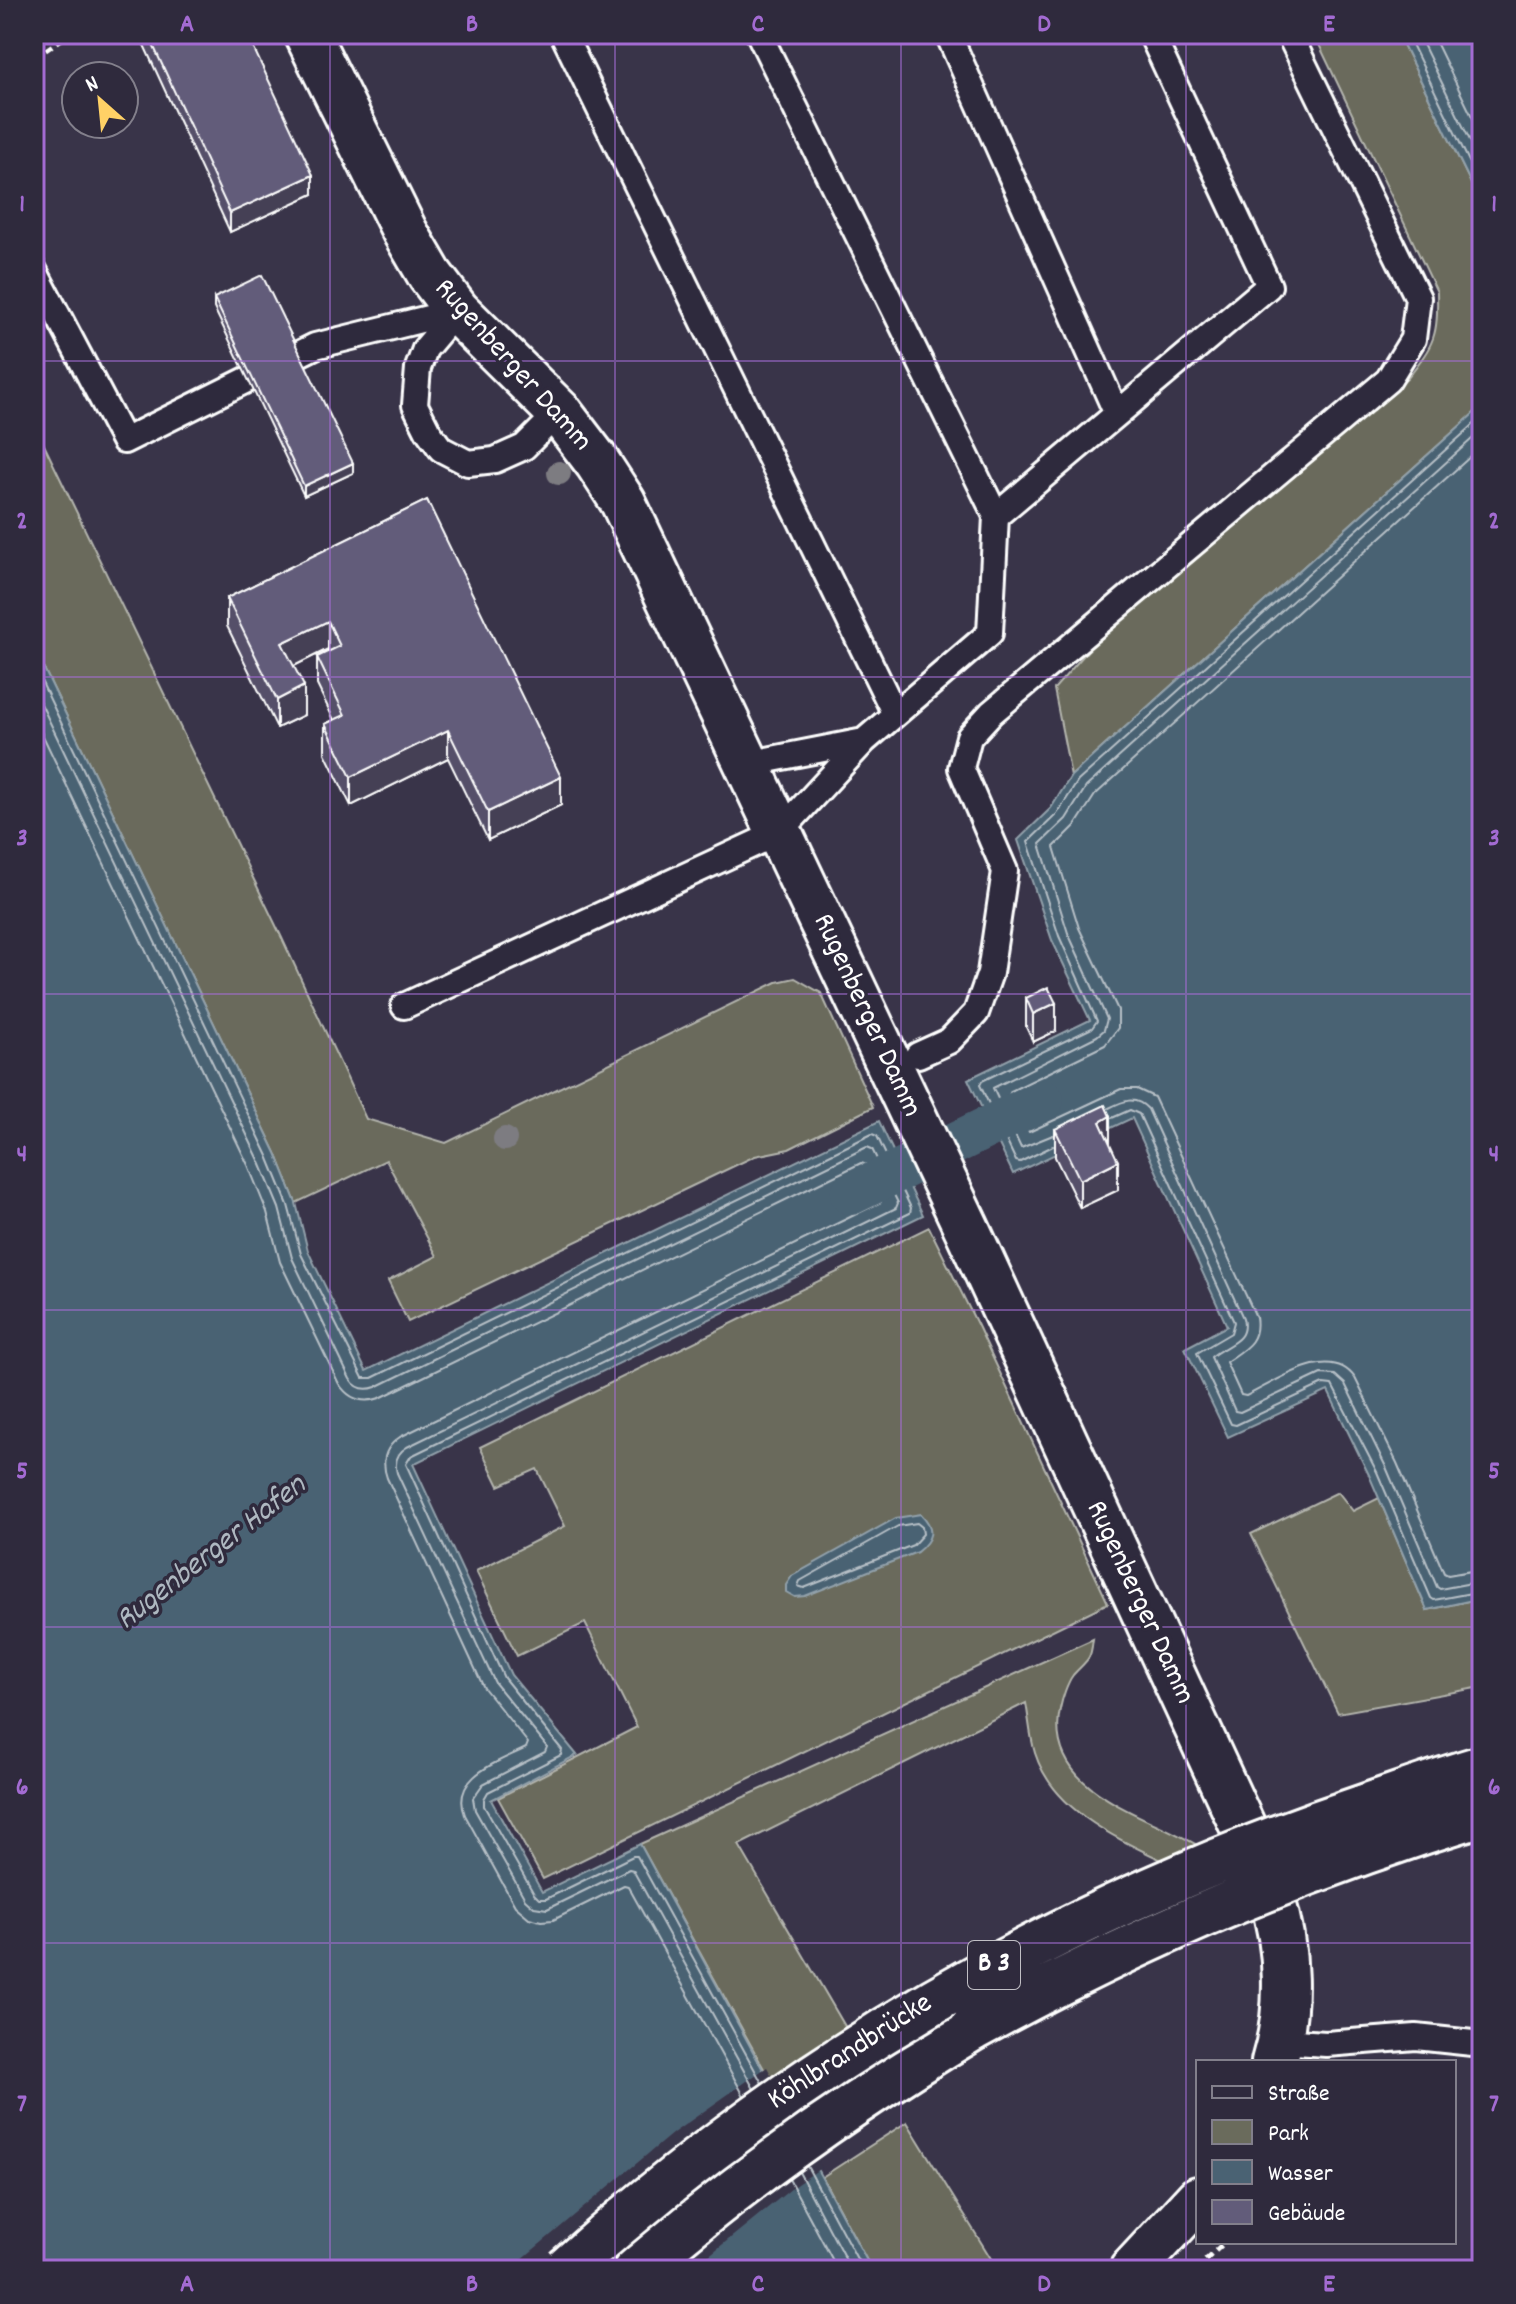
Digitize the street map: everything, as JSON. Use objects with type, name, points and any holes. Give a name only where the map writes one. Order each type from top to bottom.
[{"type":"street","name":"Rugenberger Damm","points":[[307,34],[405,232],[430,275],[457,311],[559,412],[623,502],[780,832],[910,1073],[967,1229],[1248,1838],[1272,1897],[1285,1959],[1277,2052]]},
{"type":"street","name":"Köhlbrandbrücke","points":[[566,2270],[678,2174],[750,2119],[838,2058],[981,1972],[1131,1897],[1238,1853],[1482,1768]]},
{"type":"street","name":"Köhlbrandbrücke","points":[[636,2270],[740,2184],[831,2118],[901,2071],[1010,2007],[1099,1961],[1254,1893],[1346,1858],[1482,1813]]},
{"type":"street","points":[[1132,2270],[1196,2201]]},
{"type":"lane","points":[[563,34],[895,714]]},
{"type":"lane","points":[[404,1006],[780,832],[864,741],[990,633],[996,516],[759,34]]},
{"type":"lane","points":[[948,34],[1117,414]]},
{"type":"lane","points":[[996,516],[1269,286],[1151,34]]},
{"type":"lane","points":[[910,1073],[949,1041],[976,1013],[990,973],[1005,871],[961,768],[969,737],[991,713],[1388,380],[1413,339],[1418,298],[1289,34]]},
{"type":"lane","points":[[34,270],[124,441],[315,346],[457,311]]},
{"type":"lane","points":[[457,311],[425,349],[418,368],[415,405],[441,449],[468,463],[495,460],[524,447],[559,412]]},
{"type":"lane","points":[[747,764],[864,741]]},
{"type":"lane","points":[[1277,2052],[1326,2044],[1416,2037],[1482,2044]]},
{"type":"path","points":[[34,58],[69,34]]},
{"type":"path","points":[[1195,2270],[1223,2244]]},
{"type":"green space","points":[[1314,34],[1398,34],[1482,206],[1482,406],[1071,776],[1054,689],[1098,639],[1408,377],[1433,338],[1437,292]]},
{"type":"green space","points":[[34,424],[366,1119],[446,1143],[777,982],[795,978],[821,993],[873,1107],[789,1149],[755,1156],[408,1322],[388,1281],[437,1256],[386,1160],[296,1203],[276,1153],[34,648]]},
{"type":"green space","points":[[929,1227],[1108,1603],[543,1879],[498,1798],[637,1727],[585,1623],[517,1656],[476,1571],[565,1526],[537,1469],[499,1486],[480,1447]]},
{"type":"green space","points":[[1338,1492],[1353,1511],[1379,1498],[1427,1610],[1482,1598],[1482,1687],[1338,1713],[1251,1534]]},
{"type":"green space","points":[[1093,1639],[1090,1655],[1071,1678],[1060,1709],[1059,1739],[1069,1764],[1086,1784],[1109,1800],[1211,1854],[1182,1870],[1117,1838],[1076,1811],[1045,1775],[1033,1747],[1026,1703],[739,1845],[846,2028],[769,2078],[640,1844]]},
{"type":"green space","points":[[907,2122],[998,2270],[872,2270],[822,2177]]},
{"type":"water","points":[[1398,34],[1482,34],[1482,206]]},
{"type":"water","points":[[1482,406],[1482,1598],[1427,1610],[1369,1475],[1328,1391],[1228,1437],[1185,1348],[1227,1326],[1132,1118],[1013,1174],[968,1079],[1090,1020],[1052,940],[1018,840],[1051,808],[1071,776]]},
{"type":"water","name":"Rugenberger Hafen","points":[[34,648],[276,1153],[296,1203],[308,1251],[366,1371],[879,1121],[923,1215],[413,1464],[511,1675],[577,1755],[491,1800],[542,1892],[640,1844],[872,2270],[34,2270]]},
{"type":"water","points":[[921,1514],[929,1525],[930,1534],[917,1552],[805,1596],[795,1597],[786,1592],[786,1585],[792,1576],[896,1518]]},
{"type":"pier","points":[[767,2067],[821,2168],[691,2270],[509,2270],[673,2133]]},
{"type":"building","points":[[148,34],[247,34],[313,175],[230,213]]},
{"type":"building","points":[[262,275],[353,463],[304,486],[214,298]]},
{"type":"building","points":[[427,500],[561,777],[488,812],[448,730],[351,777],[325,724],[345,715],[317,657],[340,646],[328,621],[282,643],[304,686],[277,700],[227,598]]},
{"type":"building","points":[[1048,987],[1056,1003],[1033,1014],[1026,998]]},
{"type":"building","points":[[1105,1105],[1110,1116],[1100,1122],[1118,1161],[1080,1180],[1055,1129]]},
{"type":"waterway","points":[[851,1194],[1043,1100]]}]
